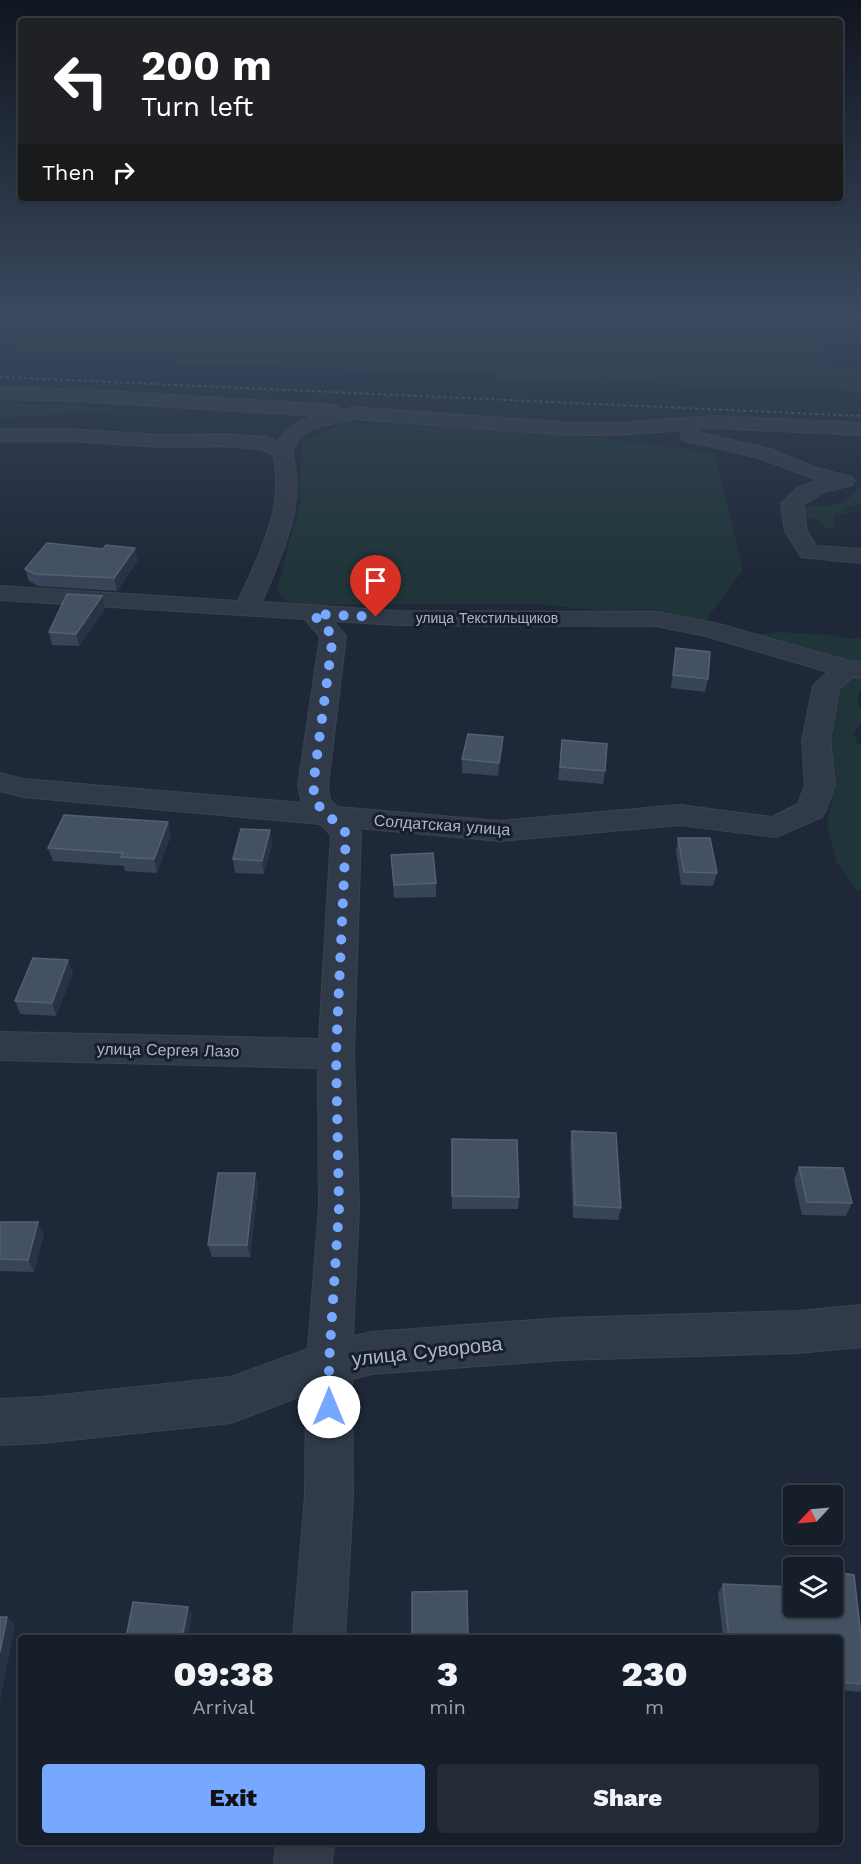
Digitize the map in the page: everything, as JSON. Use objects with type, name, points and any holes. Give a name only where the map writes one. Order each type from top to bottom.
[{"type":"street","points":[[150,400],[573,429],[714,422],[861,429]]},
{"type":"street","points":[[282,452],[291,436],[306,424],[353,413]]},
{"type":"street","points":[[656,426],[766,454],[810,472],[853,481]]},
{"type":"street","points":[[0,435],[69,435],[160,441],[225,440],[265,443],[282,452],[287,464],[288,483],[283,521],[246,610]]},
{"type":"street","points":[[853,481],[820,486],[801,493],[792,504],[796,531],[809,552],[861,556]]},
{"type":"street","name":"улица Текстильщиков","points":[[0,593],[397,618],[656,619],[710,629],[854,669]]},
{"type":"street","points":[[313,614],[333,636],[313,786],[316,803],[346,833],[336,1054],[339,1208],[329,1363],[329,1496],[319,1635]]},
{"type":"street","name":"Солдатская улица","points":[[0,782],[23,788],[331,818],[500,831],[680,815],[776,827],[811,810],[820,785],[816,741],[826,686],[854,669]]},
{"type":"street","name":"улица Сергея Лазо","points":[[0,1046],[336,1054]]},
{"type":"street","name":"улица Суворова","points":[[0,1422],[42,1420],[231,1400],[329,1363],[372,1353],[562,1339],[798,1332],[861,1326]]},
{"type":"street","points":[[303,1864],[305,1845]]},
{"type":"green space","points":[[0,404],[72,404],[113,408],[111,411],[5,418],[0,417]]},
{"type":"green space","points":[[348,422],[558,433],[715,453],[743,570],[705,621],[537,604],[289,605],[277,590],[300,503],[301,441]]},
{"type":"green space","points":[[861,486],[861,504],[848,507],[845,514],[835,514],[833,529],[824,527],[819,520],[804,518],[800,509],[842,503]]},
{"type":"green space","points":[[780,632],[831,635],[850,639],[861,637],[861,688],[857,699],[861,711],[861,724],[853,733],[858,744],[861,744],[861,890],[857,890],[837,863],[827,823],[832,802],[825,770],[826,718],[847,663],[752,635]]},
{"type":"building","points":[[47,543],[103,549],[106,545],[135,548],[114,578],[35,574],[25,569]]},
{"type":"building","points":[[67,594],[102,596],[76,634],[49,632]]},
{"type":"building","points":[[676,648],[710,652],[708,679],[673,675]]},
{"type":"building","points":[[468,734],[503,737],[499,763],[462,759]]},
{"type":"building","points":[[562,740],[607,744],[605,771],[560,767]]},
{"type":"building","points":[[64,815],[168,822],[154,859],[121,857],[123,853],[48,848]]},
{"type":"building","points":[[241,829],[270,830],[262,861],[233,859]]},
{"type":"building","points":[[678,838],[710,838],[717,873],[684,872]]},
{"type":"building","points":[[433,853],[436,883],[394,885],[391,855]]},
{"type":"building","points":[[33,958],[68,960],[52,1003],[15,1001]]},
{"type":"building","points":[[572,1131],[616,1133],[621,1208],[575,1205]]},
{"type":"building","points":[[452,1139],[517,1140],[519,1197],[452,1196]]},
{"type":"building","points":[[799,1167],[843,1168],[852,1203],[807,1202]]},
{"type":"building","points":[[218,1173],[255,1173],[247,1245],[208,1245]]},
{"type":"building","points":[[0,1222],[38,1222],[28,1260],[0,1259]]},
{"type":"building","points":[[843,1574],[854,1575],[861,1636],[861,1684],[843,1682],[843,1635],[729,1635],[723,1584],[783,1587],[783,1617],[843,1617]]},
{"type":"building","points":[[467,1591],[468,1635],[412,1635],[412,1592]]},
{"type":"building","points":[[133,1602],[188,1607],[183,1635],[127,1635]]},
{"type":"building","points":[[0,1617],[7,1617],[0,1652]]},
{"type":"railway","points":[[507,400],[861,416]]},
{"type":"route","points":[[329,1407],[329,1363],[339,1208],[336,1054],[346,833],[316,803],[313,786],[333,636],[313,614],[376,617]]}]
